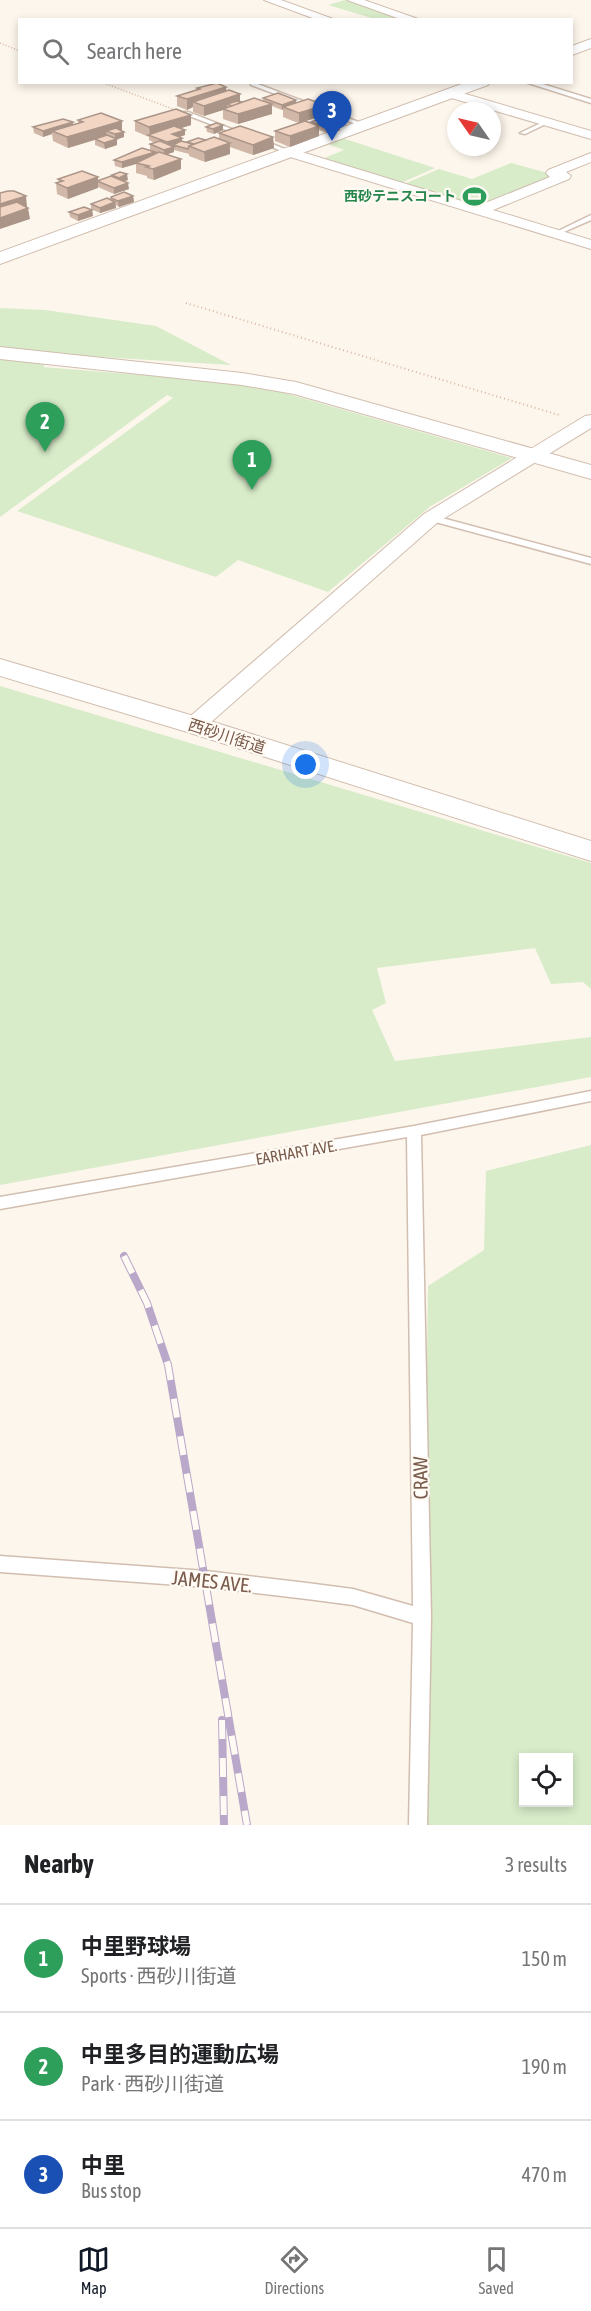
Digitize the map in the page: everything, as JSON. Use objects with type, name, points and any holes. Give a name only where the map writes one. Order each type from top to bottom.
[{"type":"street","points":[[270,0],[325,18]]},
{"type":"street","points":[[353,0],[410,18]]},
{"type":"street","points":[[366,4],[381,0]]},
{"type":"street","points":[[573,51],[591,44]]},
{"type":"street","points":[[0,258],[478,84]]},
{"type":"street","points":[[453,94],[591,135]]},
{"type":"street","points":[[292,153],[591,245]]},
{"type":"street","points":[[478,211],[564,176],[553,173],[591,157]]},
{"type":"street","points":[[0,353],[286,386],[361,405],[591,472]]},
{"type":"street","points":[[194,725],[431,518],[589,422]]},
{"type":"street","name":"西砂川街道","points":[[0,667],[194,725],[591,851]]},
{"type":"lane","points":[[253,84],[366,126]]},
{"type":"lane","points":[[534,84],[590,104]]},
{"type":"lane","points":[[186,113],[292,153]]},
{"type":"lane","points":[[523,133],[547,122]]},
{"type":"lane","points":[[555,234],[591,217]]},
{"type":"lane","points":[[431,518],[591,561]]},
{"type":"lane","name":"EARHART AVE.","points":[[0,1203],[414,1131],[591,1096]]},
{"type":"lane","name":"CRAW","points":[[414,1131],[422,1617],[418,1825]]},
{"type":"lane","name":"JAMES AVE.","points":[[0,1564],[206,1579],[307,1591],[353,1597],[422,1617]]},
{"type":"path","points":[[0,43],[18,50]]},
{"type":"path","points":[[106,84],[186,113]]},
{"type":"path","points":[[186,303],[589,422]]},
{"type":"green space","points":[[345,0],[406,18],[372,18],[328,5]]},
{"type":"green space","points":[[342,138],[435,168],[401,183],[322,159],[344,150],[328,144]]},
{"type":"green space","name":"西砂テニスコート","points":[[511,163],[559,176],[479,207],[404,184],[439,169],[472,179]]},
{"type":"green space","points":[[0,308],[45,310],[156,326],[231,365],[53,354],[43,367],[253,384],[512,458],[431,506],[328,592],[238,560],[216,577],[17,511],[173,398],[167,395],[0,517]]},
{"type":"green space","points":[[0,686],[591,863],[591,989],[583,982],[551,984],[535,948],[377,968],[386,1003],[372,1010],[395,1061],[591,1037],[591,1077],[0,1185]]},
{"type":"green space","points":[[591,1145],[591,1825],[420,1825],[428,1286],[484,1250],[486,1171]]},
{"type":"building","points":[[213,84],[226,87],[187,99],[177,96],[200,89],[197,88]]},
{"type":"building","points":[[229,90],[240,94],[204,106],[193,102]]},
{"type":"building","points":[[278,93],[296,100],[282,105],[263,98]]},
{"type":"building","points":[[254,98],[272,104],[238,114],[223,109]]},
{"type":"building","points":[[308,99],[325,105],[299,113],[283,107]]},
{"type":"building","points":[[242,102],[232,106],[227,104]]},
{"type":"building","points":[[176,109],[191,115],[149,127],[135,121]]},
{"type":"building","points":[[101,113],[122,121],[67,137],[52,131],[83,122],[78,120]]},
{"type":"building","points":[[322,118],[340,125],[330,128],[311,122]]},
{"type":"building","points":[[63,119],[73,122],[43,131],[33,127]]},
{"type":"building","points":[[305,121],[319,126],[290,136],[275,131]]},
{"type":"building","points":[[216,123],[223,125],[213,129],[206,127]]},
{"type":"building","points":[[174,126],[185,130],[172,134],[182,138],[167,142],[148,135]]},
{"type":"building","points":[[240,126],[273,137],[253,145],[219,133]]},
{"type":"building","points":[[116,128],[124,132],[115,134],[106,131]]},
{"type":"building","points":[[107,135],[117,139],[104,143],[95,139]]},
{"type":"building","points":[[214,137],[230,143],[204,152],[189,146]]},
{"type":"building","points":[[198,138],[206,140],[194,144],[187,142]]},
{"type":"building","points":[[160,141],[174,147],[164,150],[150,144]]},
{"type":"building","points":[[181,141],[193,144],[188,149],[173,145]]},
{"type":"building","points":[[142,148],[155,152],[122,162],[114,160]]},
{"type":"building","points":[[159,152],[181,159],[153,169],[136,163]]},
{"type":"building","points":[[82,171],[98,177],[67,188],[56,183],[63,181],[58,179]]},
{"type":"building","points":[[120,172],[127,174],[119,178],[112,175]]},
{"type":"building","points":[[111,176],[128,183],[114,188],[97,181]]},
{"type":"building","points":[[8,191],[26,196],[0,204],[0,193]]},
{"type":"building","points":[[124,192],[133,196],[118,201],[111,198],[111,197]]},
{"type":"building","points":[[107,198],[115,202],[100,208],[91,204]]},
{"type":"building","points":[[17,202],[28,208],[0,218],[0,207]]},
{"type":"building","points":[[84,207],[92,210],[78,215],[69,212]]},
{"type":"railway","points":[[124,1256],[147,1303],[168,1365],[247,1825]]},
{"type":"railway","points":[[222,1720],[224,1825]]},
{"type":"place","name":"中里","points":[[332,141]]},
{"type":"place","name":"西砂テニスコート","points":[[474,196]]},
{"type":"place","name":"中里多目的運動広場","points":[[45,452]]},
{"type":"place","name":"中里野球場","points":[[252,490]]}]
